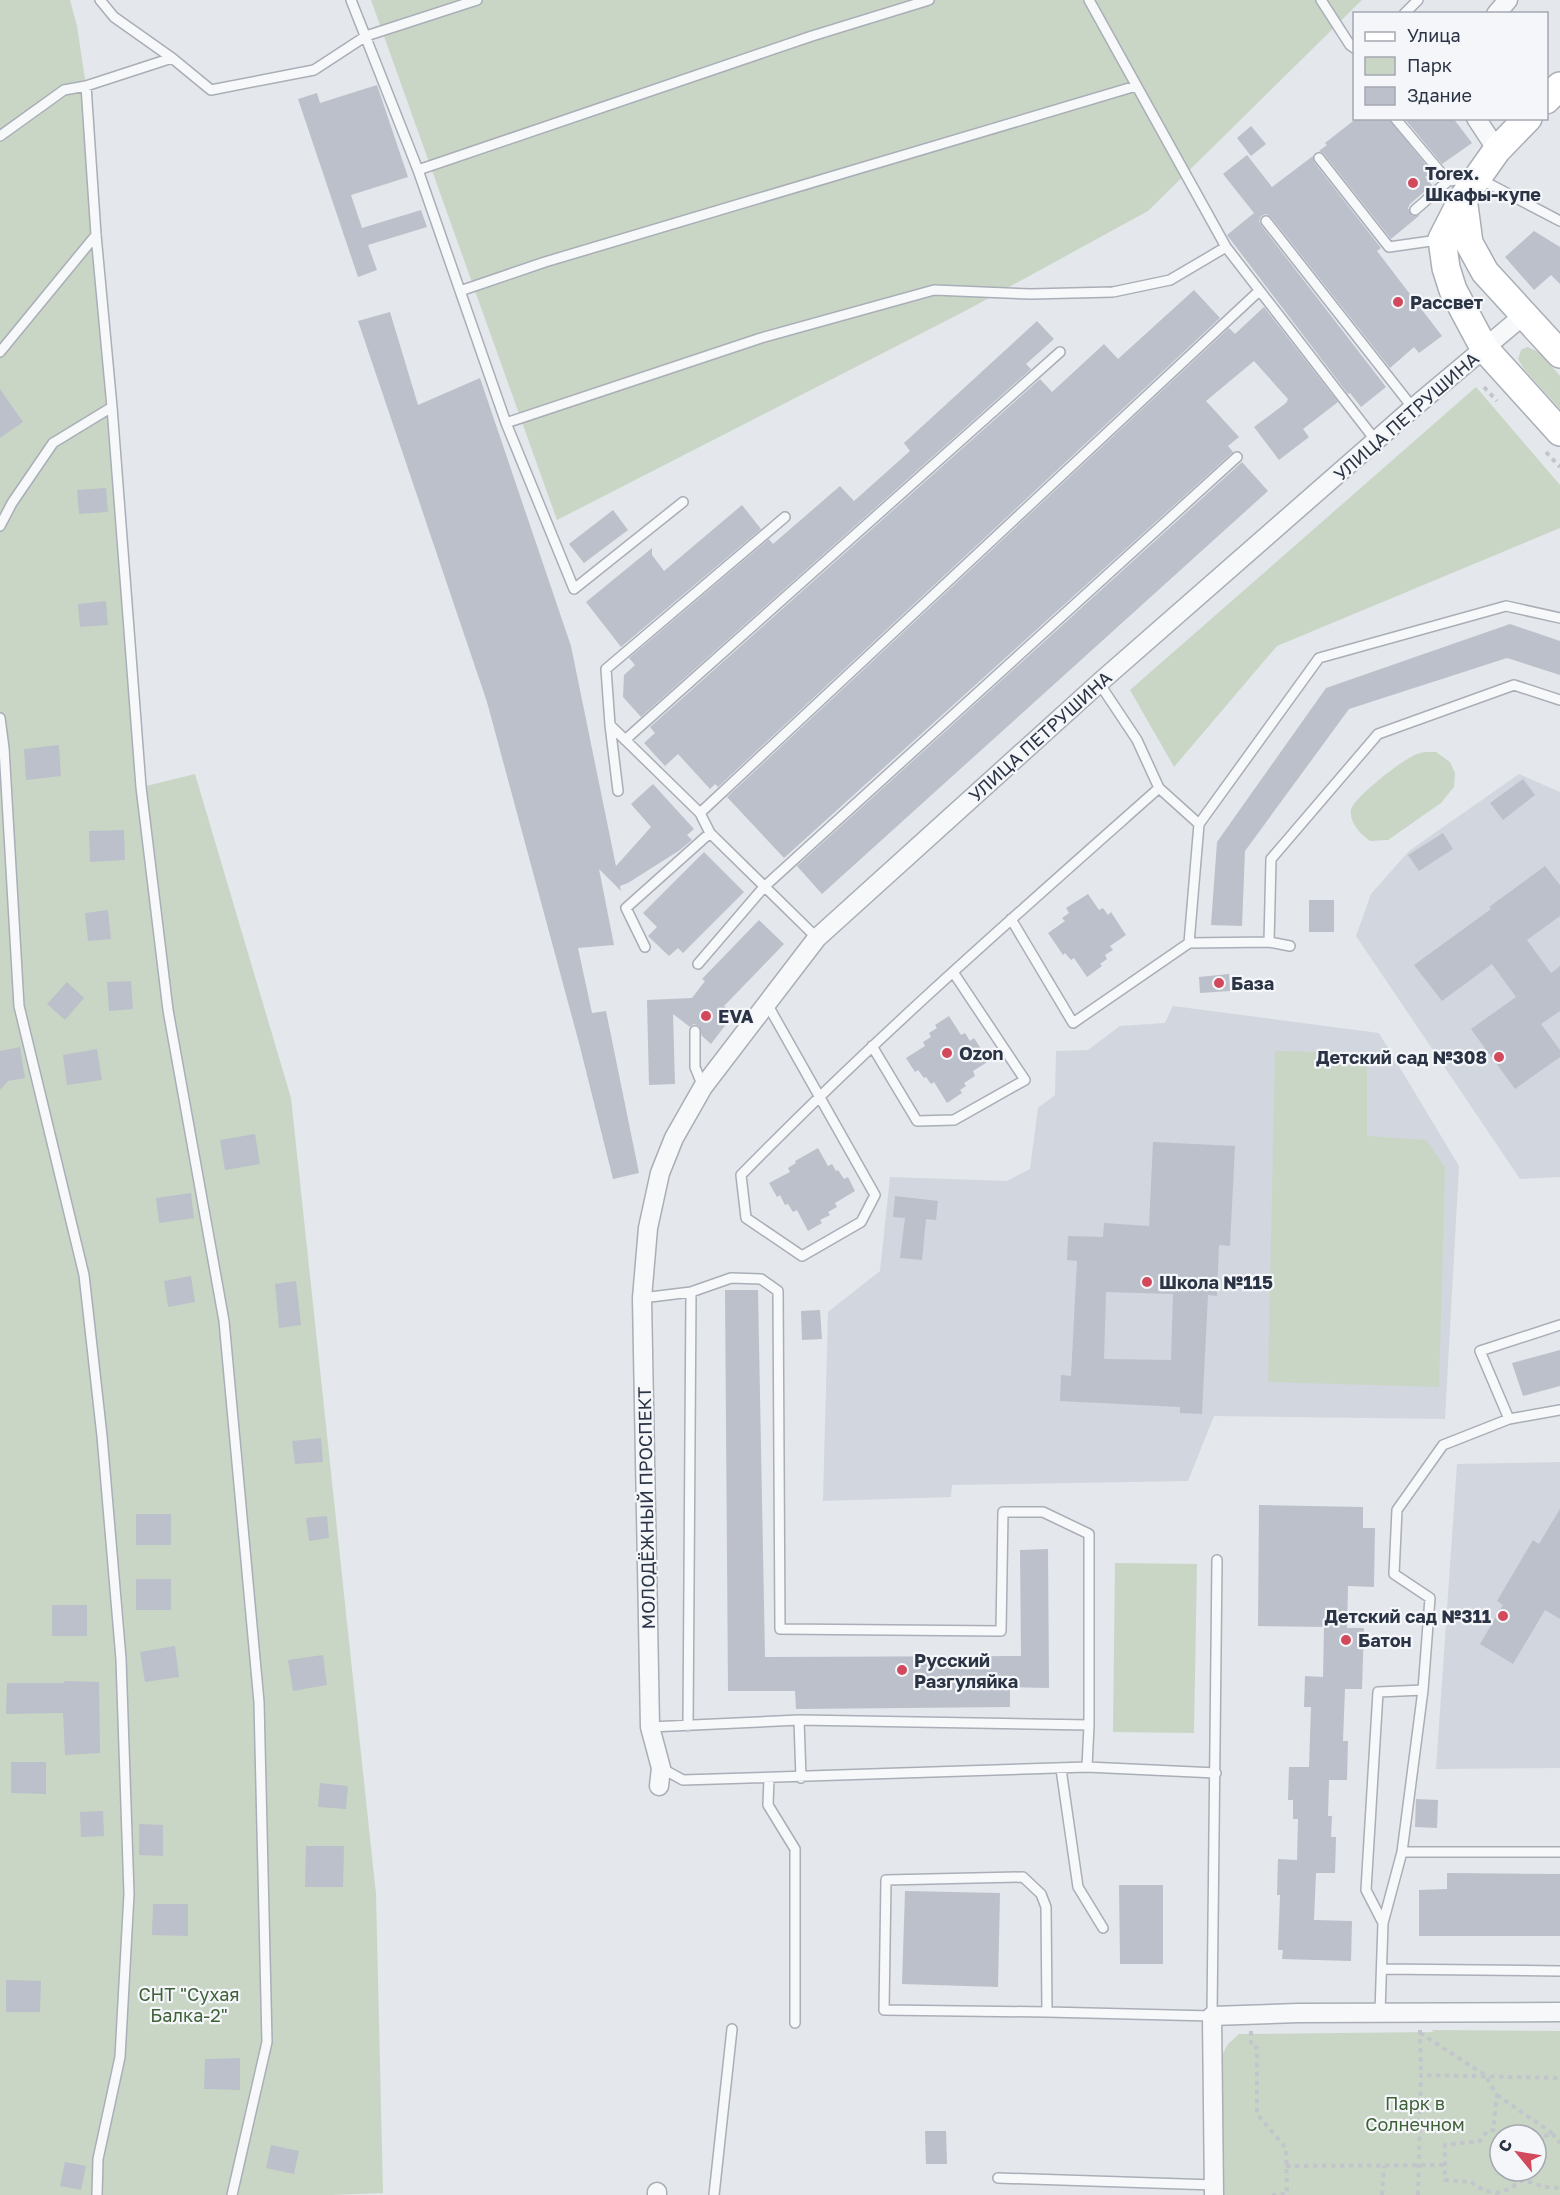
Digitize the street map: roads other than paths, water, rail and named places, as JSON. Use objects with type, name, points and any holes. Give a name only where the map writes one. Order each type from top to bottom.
[{"type":"main road","points":[[1548,98],[1560,86]]},
{"type":"main road","points":[[1526,120],[1463,186],[1442,239],[1446,268],[1453,290],[1484,348],[1560,432]]},
{"type":"main road","points":[[1463,186],[1469,243],[1485,272],[1560,354]]},
{"type":"street","points":[[1498,12],[1508,0]]},
{"type":"street","points":[[1477,120],[1497,150]]},
{"type":"street","name":"УЛИЦА ПЕТРУШИНА","points":[[648,1228],[660,1173],[674,1138],[704,1087],[766,1002],[817,938],[1099,683],[1413,408],[1524,315]]},
{"type":"street","name":"МОЛОДЁЖНЫЙ ПРОСПЕКТ","points":[[648,1228],[642,1298],[650,1727],[660,1777]]},
{"type":"street","points":[[1214,2190],[1212,2016],[1380,2012],[1560,2012]]},
{"type":"lane","points":[[100,0],[114,17],[172,58],[211,90],[314,70],[366,36],[477,0]]},
{"type":"lane","points":[[351,0],[418,170],[506,423],[574,589],[683,502]]},
{"type":"lane","points":[[418,170],[812,36],[929,0]]},
{"type":"lane","points":[[1089,0],[1226,247],[1376,441]]},
{"type":"lane","points":[[1321,0],[1353,47]]},
{"type":"lane","points":[[1406,12],[1418,0]]},
{"type":"lane","points":[[0,136],[64,90],[86,86],[172,58]]},
{"type":"lane","points":[[86,86],[141,787],[168,1010],[224,1321],[259,1702],[267,2042],[232,2195]]},
{"type":"lane","points":[[460,291],[545,262],[1136,86]]},
{"type":"lane","points":[[1397,120],[1463,186],[1560,221]]},
{"type":"lane","points":[[1319,158],[1389,247],[1442,239]]},
{"type":"lane","points":[[1415,210],[1463,186]]},
{"type":"lane","points":[[1266,221],[1413,408]]},
{"type":"lane","points":[[0,352],[96,235]]},
{"type":"lane","points":[[506,423],[761,338],[934,290],[1031,294],[1113,292],[1170,280],[1226,247]]},
{"type":"lane","points":[[700,813],[1259,291]]},
{"type":"lane","points":[[625,740],[1060,352]]},
{"type":"lane","points":[[0,526],[12,503],[53,443],[112,407]]},
{"type":"lane","points":[[698,964],[764,887],[1237,457]]},
{"type":"lane","points":[[618,791],[606,669],[785,517]]},
{"type":"lane","points":[[1189,943],[1199,824],[1319,658],[1506,606],[1560,618]]},
{"type":"lane","points":[[1099,683],[1137,740],[1159,788],[1199,824]]},
{"type":"lane","points":[[1269,942],[1270,859],[1377,734],[1514,685],[1560,700]]},
{"type":"lane","points":[[0,718],[4,748],[19,1006],[84,1275],[102,1436],[121,1659],[129,1894],[120,2057],[98,2159],[97,2195]]},
{"type":"lane","points":[[610,725],[700,813],[710,833],[817,938]]},
{"type":"lane","points":[[766,1002],[819,1096],[875,1195],[861,1222],[802,1256],[746,1218],[741,1175],[819,1096],[872,1046],[1159,788]]},
{"type":"lane","points":[[645,947],[626,908],[710,833]]},
{"type":"lane","points":[[1011,919],[1074,1023],[1189,943],[1269,942],[1290,946]]},
{"type":"lane","points":[[872,1046],[917,1121],[954,1120],[1025,1080],[953,972]]},
{"type":"lane","points":[[695,1031],[695,1067],[704,1087]]},
{"type":"lane","points":[[642,1298],[691,1292],[731,1278],[761,1279],[778,1291],[780,1629],[1001,1631],[1003,1512],[1043,1512],[1089,1534],[1087,1767]]},
{"type":"lane","points":[[688,1726],[691,1292]]},
{"type":"lane","points":[[1509,1419],[1480,1351],[1560,1325]]},
{"type":"lane","points":[[1380,2012],[1383,1923],[1402,1852],[1423,1690],[1430,1598],[1394,1574],[1397,1510],[1443,1445],[1509,1419],[1560,1410]]},
{"type":"lane","points":[[1047,2012],[1046,1908],[1041,1894],[1023,1877],[886,1881],[884,2010],[1212,2016],[1217,1560]]},
{"type":"lane","points":[[1383,1923],[1366,1890],[1378,1692],[1423,1690]]},
{"type":"lane","points":[[650,1727],[799,1720],[1089,1725]]},
{"type":"lane","points":[[799,1720],[801,1778]]},
{"type":"lane","points":[[660,1777],[682,1780],[801,1778],[1087,1767],[1216,1773]]},
{"type":"lane","points":[[1061,1769],[1078,1887],[1103,1928]]},
{"type":"lane","points":[[769,1778],[768,1805],[795,1849],[795,2024]]},
{"type":"lane","points":[[1402,1852],[1560,1852]]},
{"type":"lane","points":[[1382,1969],[1560,1971]]},
{"type":"lane","points":[[714,2195],[732,2029]]},
{"type":"lane","points":[[998,2178],[1214,2190]]},
{"type":"place","name":"Torex. Шкафы-купе","points":[[1413,183]]},
{"type":"place","name":"Рассвет","points":[[1398,302]]},
{"type":"place","name":"База","points":[[1219,983]]},
{"type":"place","name":"EVA","points":[[706,1016]]},
{"type":"place","name":"Ozon","points":[[947,1053]]},
{"type":"place","name":"Детский сад №308","points":[[1499,1057]]},
{"type":"place","name":"Школа №115","points":[[1147,1282]]},
{"type":"place","name":"Детский сад №311","points":[[1503,1616]]},
{"type":"place","name":"Батон","points":[[1346,1640]]},
{"type":"place","name":"Русский Разгуляйка","points":[[902,1670]]},
{"type":"park label","name":"СНТ \"Сухая Балка-2\"","points":[[189,2004]]},
{"type":"park label","name":"Парк в Солнечном","points":[[1415,2113]]}]
